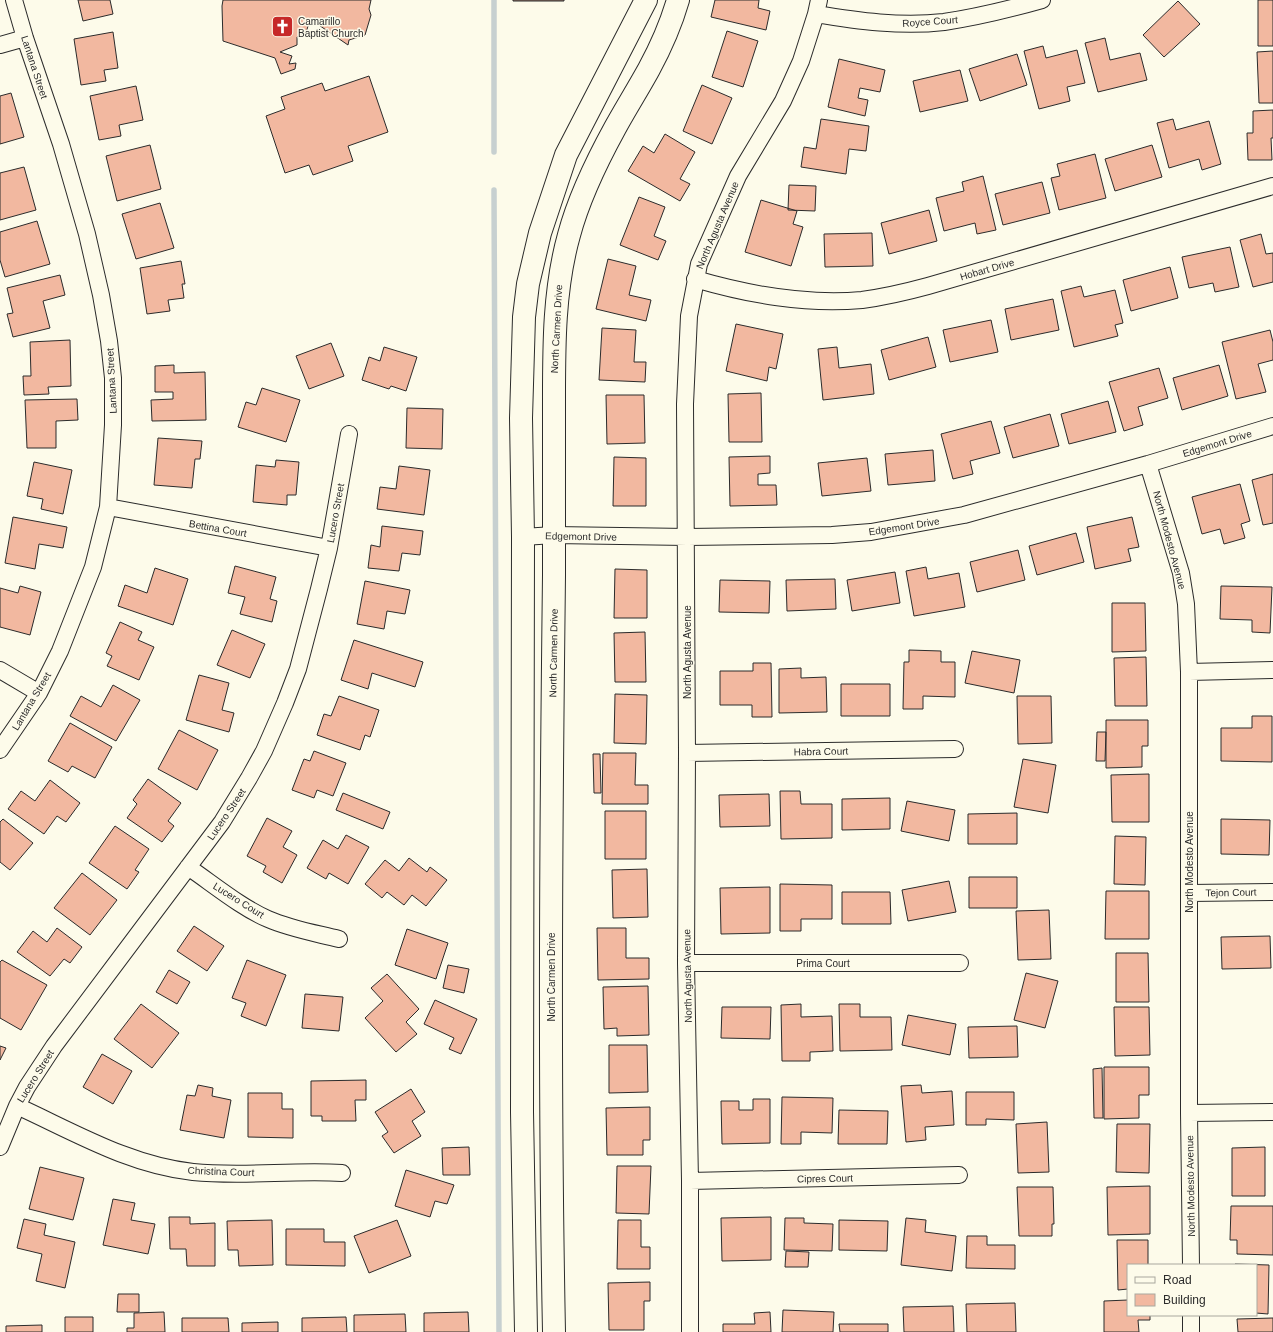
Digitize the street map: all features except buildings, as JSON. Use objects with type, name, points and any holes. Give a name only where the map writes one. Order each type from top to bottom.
[{"type":"main road","points":[[526,1332],[522,1119],[523,537],[521,418],[524,316],[528,284],[536,248],[566,155],[646,0]]},
{"type":"main road","name":"North Carmen Drive","points":[[554,1332],[551,1126],[551,782],[554,373],[558,286],[569,234],[595,169],[613,131],[650,68],[664,39],[678,0]]},
{"type":"street","name":"Lantana Street","points":[[0,750],[39,692],[60,651],[93,567],[108,507],[113,425],[113,378],[109,341],[101,295],[83,219],[14,0]]},
{"type":"street","name":"Royce Court","points":[[818,7],[850,20],[887,23],[925,23],[944,22],[1001,11],[1042,0]]},
{"type":"street","name":"North Agusta Avenue","points":[[690,1332],[690,1181],[686,963],[687,537],[685,404],[689,316],[699,264],[738,176],[783,101],[801,61],[818,7]]},
{"type":"street","points":[[0,45],[26,38]]},
{"type":"street","name":"Hobart Drive","points":[[695,279],[730,290],[788,300],[825,302],[863,300],[900,294],[1273,186]]},
{"type":"street","name":"Edgemont Drive","points":[[523,537],[554,535],[687,537],[832,535],[872,532],[964,515],[1148,464],[1273,426]]},
{"type":"street","name":"Lucero Street","points":[[0,1147],[17,1106],[27,1087],[54,1046],[222,822],[264,751],[298,669],[329,548],[349,434]]},
{"type":"street","name":"North Modesto Avenue","points":[[1148,464],[1181,573],[1186,604],[1189,672],[1189,1113],[1191,1264]]},
{"type":"street","name":"Bettina Court","points":[[108,507],[329,548]]},
{"type":"street","points":[[0,670],[39,692]]},
{"type":"street","points":[[1189,672],[1273,670]]},
{"type":"street","name":"Habra Court","points":[[687,754],[955,749]]},
{"type":"street","name":"Lucero Court","points":[[188,868],[250,909],[268,919],[291,927],[339,939]]},
{"type":"street","name":"Tejon Court","points":[[1190,893],[1273,892]]},
{"type":"street","name":"Prima Court","points":[[686,963],[960,963]]},
{"type":"street","name":"Christina Court","points":[[17,1106],[106,1148],[134,1159],[164,1167],[194,1172],[342,1172]]},
{"type":"street","points":[[1189,1113],[1273,1112]]},
{"type":"street","name":"Cipres Court","points":[[690,1181],[959,1175]]},
{"type":"street","points":[[1191,1316],[1191,1332]]},
{"type":"waterway","points":[[494,0],[494,152]]},
{"type":"waterway","points":[[494,190],[499,1332]]},
{"type":"place","name":"Camarillo Baptist Church","points":[[282,27]]}]
